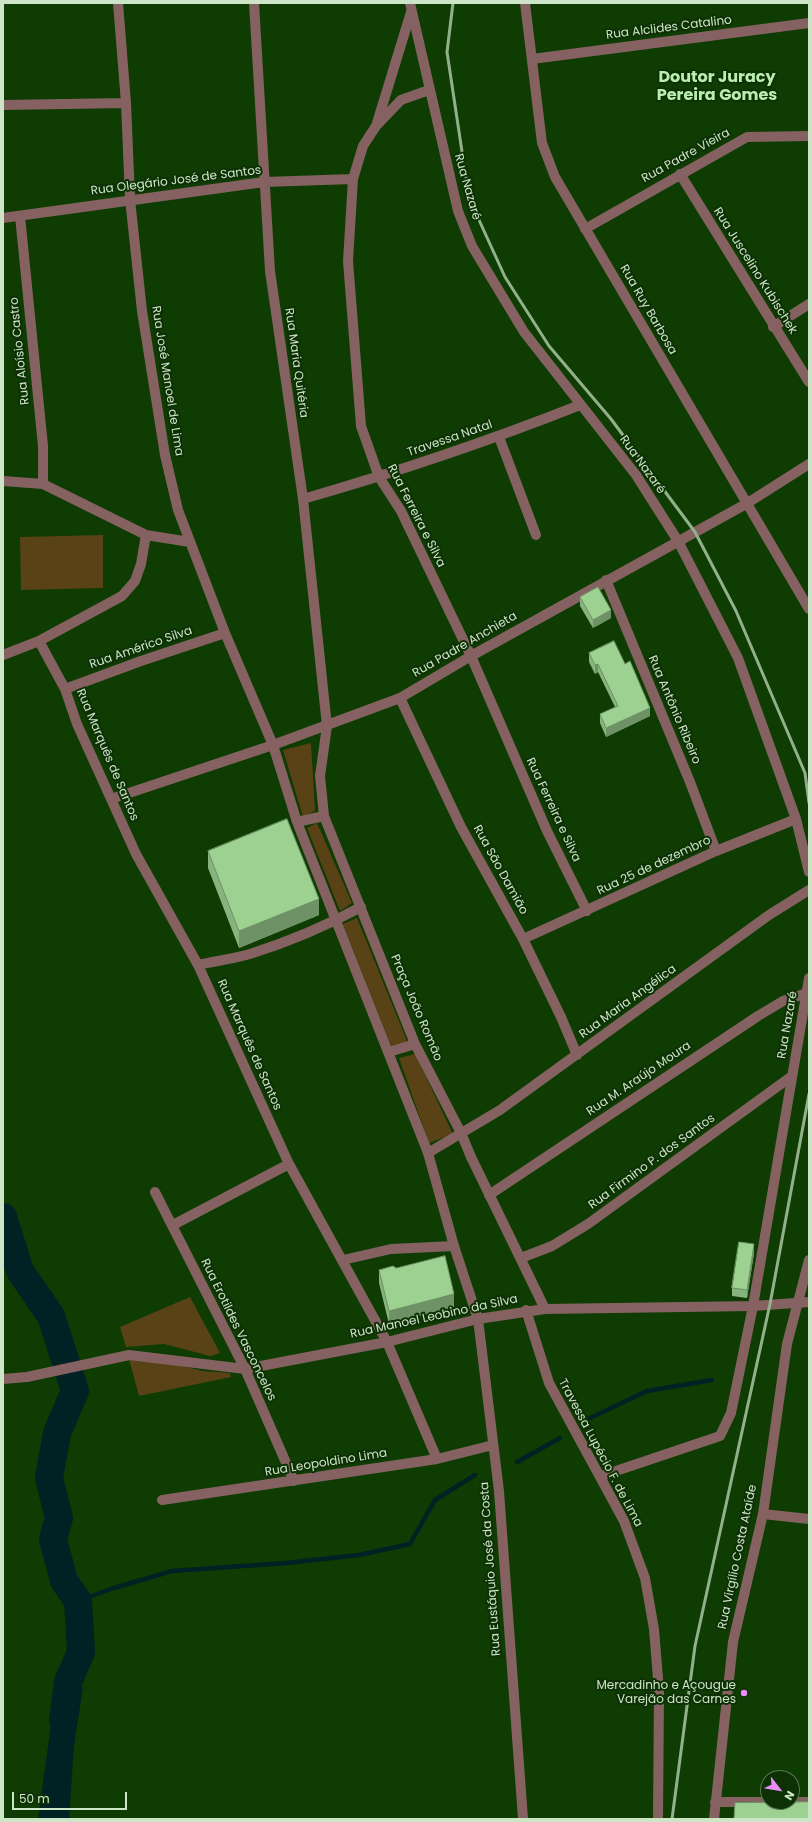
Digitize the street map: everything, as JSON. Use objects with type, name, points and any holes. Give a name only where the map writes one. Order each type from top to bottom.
[{"type":"street","name":"Rua José Manoel de Lima","points":[[118,3],[126,103],[130,199],[142,311],[165,455],[178,510],[225,633],[273,745]]},
{"type":"street","name":"Rua Maria Quitéria","points":[[254,3],[270,271],[304,500],[327,726]]},
{"type":"street","name":"Rua Ruy Barbosa","points":[[525,3],[542,143],[555,177],[809,609]]},
{"type":"street","points":[[376,126],[411,7]]},
{"type":"street","name":"Rua Nazaré","points":[[411,7],[458,211],[472,246],[524,332],[636,475],[678,541],[738,658],[796,819],[809,872]]},
{"type":"street","name":"Rua Alclides Catalino","points":[[532,59],[809,23]]},
{"type":"street","name":"Rua Ferreira e Silva","points":[[429,90],[401,100],[376,126],[363,146],[353,179],[348,261],[361,426],[379,477],[401,511],[470,656],[547,831],[587,911]]},
{"type":"street","points":[[3,105],[126,103]]},
{"type":"street","name":"Rua Padre Vieira","points":[[585,229],[747,137],[809,136]]},
{"type":"street","name":"Rua Juscelino Kubischek","points":[[680,174],[773,327],[809,382]]},
{"type":"street","name":"Rua Olegário José de Santos","points":[[3,218],[130,199],[203,191],[264,182],[353,179]]},
{"type":"street","name":"Rua Aloísio Castro","points":[[20,216],[43,446],[43,484]]},
{"type":"street","points":[[773,327],[809,304]]},
{"type":"street","name":"Travessa Natal","points":[[304,500],[379,477],[499,436],[580,405]]},
{"type":"street","points":[[499,436],[536,535]]},
{"type":"street","name":"Rua Padre Anchieta","points":[[111,799],[273,745],[400,698],[470,656],[746,504],[809,464]]},
{"type":"street","points":[[3,481],[43,484],[146,535],[190,542]]},
{"type":"street","points":[[3,655],[39,641],[122,596],[135,581],[141,564],[146,535]]},
{"type":"street","name":"Rua Antônio Ribeiro","points":[[606,580],[690,782],[716,851]]},
{"type":"street","name":"Rua Américo Silva","points":[[65,689],[141,661],[225,633]]},
{"type":"street","name":"Rua Marquês de Santos","points":[[39,641],[65,689],[77,724],[136,854],[198,965],[289,1164],[387,1342],[437,1459]]},
{"type":"street","name":"Rua São Damião","points":[[400,698],[461,827],[523,939],[561,1017],[577,1055]]},
{"type":"street","name":"Praça João Romão","points":[[327,726],[320,776],[324,816],[415,1044],[461,1133],[544,1309]]},
{"type":"street","points":[[273,745],[297,822],[428,1153],[454,1246],[478,1319]]},
{"type":"street","points":[[297,822],[324,816]]},
{"type":"street","name":"Rua 25 de dezembro","points":[[523,939],[716,851],[796,819]]},
{"type":"street","name":"Rua Maria Angélica","points":[[428,1153],[500,1110],[768,915],[809,890]]},
{"type":"street","points":[[198,965],[249,954],[283,942],[336,920],[361,907]]},
{"type":"street","name":"Rua Nazaré","points":[[601,1476],[720,1436],[731,1413],[753,1306],[809,978]]},
{"type":"street","name":"Rua M. Araújo Moura","points":[[489,1195],[758,1016],[783,1001],[807,993]]},
{"type":"street","points":[[389,1052],[415,1044]]},
{"type":"street","name":"Rua Firmino P. dos Santos","points":[[521,1258],[552,1246],[588,1224],[792,1076]]},
{"type":"street","points":[[173,1225],[289,1164]]},
{"type":"street","name":"Rua Erotildes Vasconcelos","points":[[155,1192],[245,1369],[294,1481]]},
{"type":"street","points":[[343,1260],[391,1249],[454,1246]]},
{"type":"street","points":[[804,1302],[809,1260]]},
{"type":"street","name":"Rua Manoel Leobino da Silva","points":[[3,1379],[27,1377],[130,1355],[245,1369],[387,1342],[478,1319],[526,1310],[753,1306],[804,1302]]},
{"type":"street","name":"Rua Virgílio Costa Ataíde","points":[[714,1819],[733,1642],[763,1514],[787,1344],[804,1302]]},
{"type":"street","name":"Travessa Lupécio F. de Lima","points":[[526,1310],[548,1383],[601,1476],[624,1521],[645,1578],[654,1629],[658,1676],[658,1819]]},
{"type":"street","name":"Rua Eustáquio José da Costa","points":[[478,1319],[499,1491],[523,1819]]},
{"type":"street","name":"Rua Leopoldino Lima","points":[[162,1500],[437,1459],[494,1445]]},
{"type":"street","points":[[763,1514],[809,1519]]},
{"type":"street","points":[[715,1802],[809,1802]]},
{"type":"shaded area","points":[[103,535],[103,588],[21,590],[20,537]]},
{"type":"shaded area","points":[[311,743],[315,811],[303,817],[283,750]]},
{"type":"shaded area","points":[[317,823],[352,903],[340,911],[307,828]]},
{"type":"shaded area","points":[[357,918],[407,1041],[392,1048],[343,924]]},
{"type":"shaded area","points":[[415,1054],[453,1134],[429,1143],[399,1058]]},
{"type":"shaded area","points":[[190,1297],[220,1353],[210,1356],[164,1344],[126,1347],[120,1327]]},
{"type":"shaded area","points":[[129,1359],[168,1362],[202,1371],[230,1373],[231,1377],[139,1396]]},
{"type":"water","points":[[57,1681],[68,1682],[83,1687],[74,1746],[69,1819],[38,1819]]},
{"type":"building","points":[[598,587],[611,610],[593,620],[580,597]]},
{"type":"building","points":[[614,641],[625,664],[630,661],[650,708],[606,728],[600,714],[618,706],[598,664],[595,665],[589,653]]},
{"type":"building","points":[[287,819],[319,899],[239,931],[208,851]]},
{"type":"building","points":[[739,1242],[754,1244],[747,1290],[732,1288]]},
{"type":"building","points":[[445,1256],[454,1294],[389,1311],[379,1270],[393,1266],[396,1268]]},
{"type":"building","points":[[800,1802],[809,1802],[809,1819],[734,1819],[735,1803],[760,1803],[760,1810],[800,1810]]},
{"type":"waterway","points":[[3,1217],[20,1271],[51,1316],[75,1391],[57,1433],[49,1478],[59,1518],[53,1539],[64,1581],[78,1601],[81,1652],[68,1682],[63,1720]]},
{"type":"waterway","points":[[590,1418],[647,1391],[712,1380]]},
{"type":"waterway","points":[[517,1462],[560,1438]]},
{"type":"waterway","points":[[78,1601],[114,1588],[172,1571],[286,1563],[359,1555],[410,1544],[435,1500],[475,1475]]},
{"type":"railway","points":[[453,3],[447,52],[469,198],[505,277],[549,346],[611,419],[695,532],[736,611],[805,773],[809,803]]},
{"type":"railway","points":[[672,1819],[695,1646],[770,1304],[809,1094]]},
{"type":"place","name":"Mercadinho e Açougue Varejão das Carnes","points":[[744,1693]]},
{"type":"district","name":"Doutor Juracy Pereira Gomes","points":[[717,87]]}]
